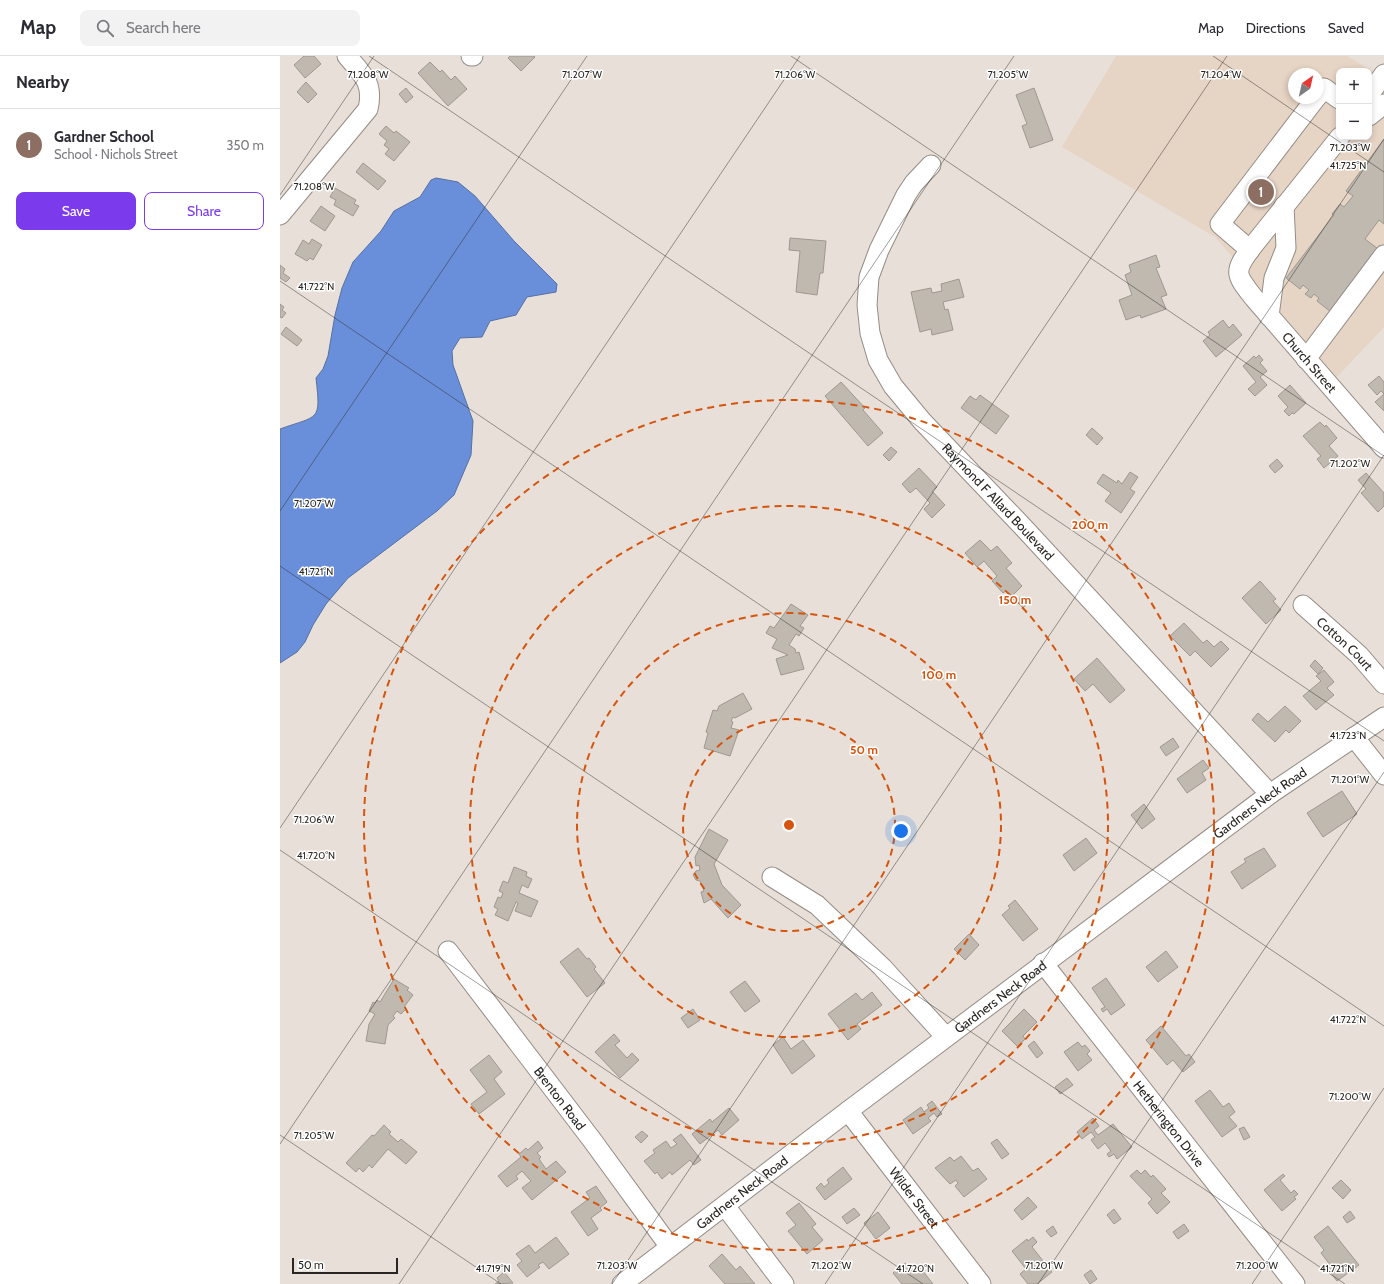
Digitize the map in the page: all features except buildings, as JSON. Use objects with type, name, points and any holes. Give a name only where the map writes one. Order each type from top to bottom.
[{"type":"street","points":[[280,214],[368,109],[371,95],[369,85],[347,56]]},
{"type":"street","points":[[1372,91],[1384,74]]},
{"type":"street","points":[[1324,88],[1336,96]]},
{"type":"street","points":[[1312,104],[1220,224],[1250,250],[1284,206],[1339,140]]},
{"type":"street","points":[[1372,114],[1384,104]]},
{"type":"street","name":"Raymond F Allard Boulevard","points":[[931,165],[914,183],[906,195],[881,244],[869,277],[867,305],[870,333],[878,360],[893,386],[922,421],[1024,528],[1270,794]]},
{"type":"street","points":[[1269,316],[1274,278],[1286,248],[1284,206]]},
{"type":"street","name":"Church Street","points":[[1250,250],[1240,263],[1238,273],[1240,280],[1269,316],[1384,448]]},
{"type":"street","points":[[1306,358],[1384,255]]},
{"type":"street","name":"Cotton Court","points":[[1303,605],[1359,656],[1384,684]]},
{"type":"street","name":"Gardners Neck Road","points":[[622,1284],[1043,963],[1270,794],[1384,717]]},
{"type":"street","points":[[1354,737],[1384,775]]},
{"type":"street","points":[[772,877],[817,905],[882,967],[946,1037]]},
{"type":"street","name":"Brenton Road","points":[[448,951],[592,1140],[670,1247]]},
{"type":"street","name":"Hetherington Drive","points":[[1043,963],[1295,1284]]},
{"type":"street","name":"Wilder Street","points":[[848,1111],[981,1284]]},
{"type":"street","points":[[725,1206],[784,1284]]},
{"type":"shaded area","points":[[1116,56],[1347,56],[1367,68],[1336,68],[1336,140],[1372,140],[1372,72],[1384,82],[1384,327],[1337,377],[1215,237],[1062,147]]},
{"type":"water","points":[[436,178],[458,182],[475,196],[514,241],[557,284],[556,292],[527,297],[516,315],[490,321],[482,337],[460,338],[452,351],[453,365],[473,421],[471,455],[454,495],[437,511],[348,578],[326,604],[313,625],[305,642],[297,652],[280,663],[280,429],[310,418],[317,410],[318,403],[316,378],[323,369],[328,356],[335,315],[342,288],[353,262],[381,231],[394,211],[420,197],[431,180]]},
{"type":"place","name":"Gardner School","points":[[1261,192]]}]
